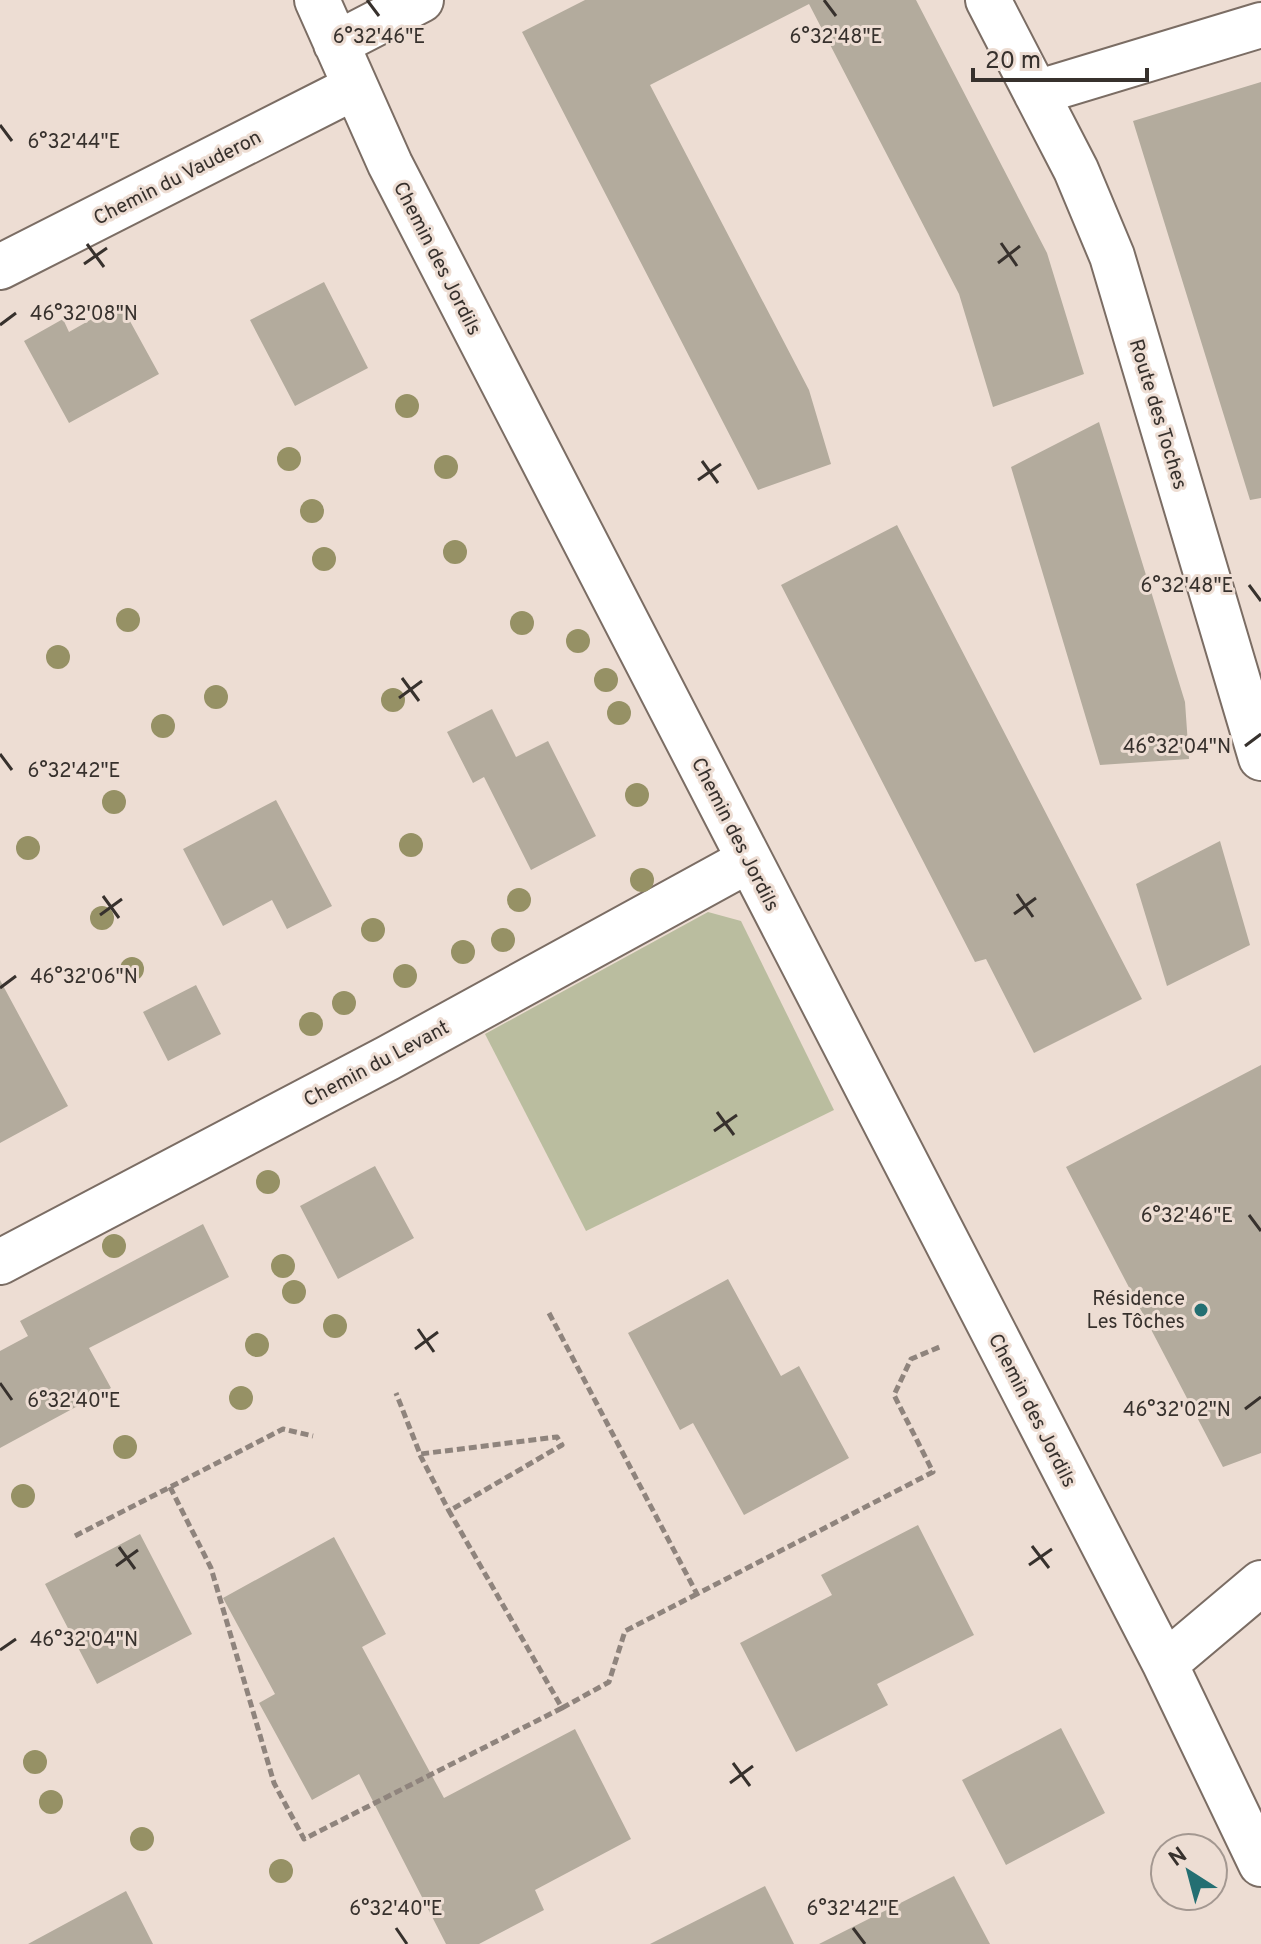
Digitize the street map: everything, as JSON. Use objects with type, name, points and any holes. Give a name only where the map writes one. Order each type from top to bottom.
[{"type":"street","name":"Chemin des Jordils","points":[[317,0],[390,164],[1165,1664],[1261,1864]]},
{"type":"street","points":[[336,44],[421,0]]},
{"type":"street","name":"Route des Toches","points":[[988,0],[1082,184],[1112,256],[1260,749]]},
{"type":"street","points":[[1036,93],[1261,25]]},
{"type":"street","name":"Chemin du Vauderon","points":[[0,267],[355,87]]},
{"type":"street","name":"Chemin du Levant","points":[[0,1262],[388,1058],[749,860]]},
{"type":"street","points":[[1165,1664],[1261,1583]]},
{"type":"path","points":[[549,1313],[697,1594]]},
{"type":"path","points":[[170,1487],[211,1568],[274,1783],[304,1839],[609,1682],[625,1631],[933,1472],[894,1395],[911,1359]]},
{"type":"path","points":[[396,1393],[420,1454],[449,1511],[562,1708]]},
{"type":"path","points":[[75,1536],[283,1429],[313,1436]]},
{"type":"path","points":[[420,1454],[557,1437],[562,1445],[449,1511]]},
{"type":"green space","points":[[708,912],[741,921],[834,1110],[586,1231],[485,1034]]},
{"type":"building","points":[[585,0],[916,0],[1047,253],[1084,374],[993,407],[959,294],[809,4],[650,85],[809,390],[831,464],[758,490],[522,32]]},
{"type":"building","points":[[1261,82],[1261,498],[1250,500],[1133,121]]},
{"type":"building","points":[[324,282],[368,368],[295,406],[250,320]]},
{"type":"building","points":[[120,303],[159,374],[69,423],[24,341],[63,319],[69,332]]},
{"type":"building","points":[[1099,422],[1185,702],[1189,759],[1100,765],[1011,467]]},
{"type":"building","points":[[897,525],[1142,999],[1034,1053],[986,959],[975,962],[781,585]]},
{"type":"building","points":[[492,709],[516,757],[548,741],[596,836],[531,870],[484,777],[473,783],[447,732]]},
{"type":"building","points":[[276,800],[332,906],[287,929],[272,900],[223,926],[183,849]]},
{"type":"building","points":[[1220,841],[1250,945],[1167,986],[1136,884]]},
{"type":"building","points":[[0,980],[68,1106],[0,1143]]},
{"type":"building","points":[[196,985],[221,1034],[168,1061],[143,1012]]},
{"type":"building","name":"Résidence Les Tôches","points":[[1261,1065],[1261,1453],[1223,1467],[1066,1167]]},
{"type":"building","points":[[375,1166],[414,1238],[338,1279],[300,1206]]},
{"type":"building","points":[[203,1224],[229,1277],[89,1348],[111,1388],[0,1448],[0,1351],[28,1336],[20,1321]]},
{"type":"building","points":[[728,1279],[781,1376],[799,1366],[849,1458],[744,1515],[693,1423],[680,1430],[628,1333]]},
{"type":"building","points":[[918,1525],[974,1635],[877,1684],[888,1705],[796,1752],[740,1643],[832,1595],[821,1575]]},
{"type":"building","points":[[140,1534],[192,1634],[97,1684],[45,1584]]},
{"type":"building","points":[[334,1537],[386,1634],[362,1647],[444,1798],[575,1729],[631,1839],[535,1890],[544,1910],[479,1944],[446,1944],[359,1774],[312,1800],[259,1703],[275,1694],[223,1598]]},
{"type":"building","points":[[1061,1728],[1105,1813],[1006,1865],[962,1780]]},
{"type":"building","points":[[954,1876],[990,1944],[819,1944]]},
{"type":"building","points":[[765,1886],[794,1944],[650,1944]]},
{"type":"building","points":[[126,1891],[153,1944],[28,1944]]},
{"type":"place","name":"Résidence Les Tôches","points":[[1201,1310]]}]
